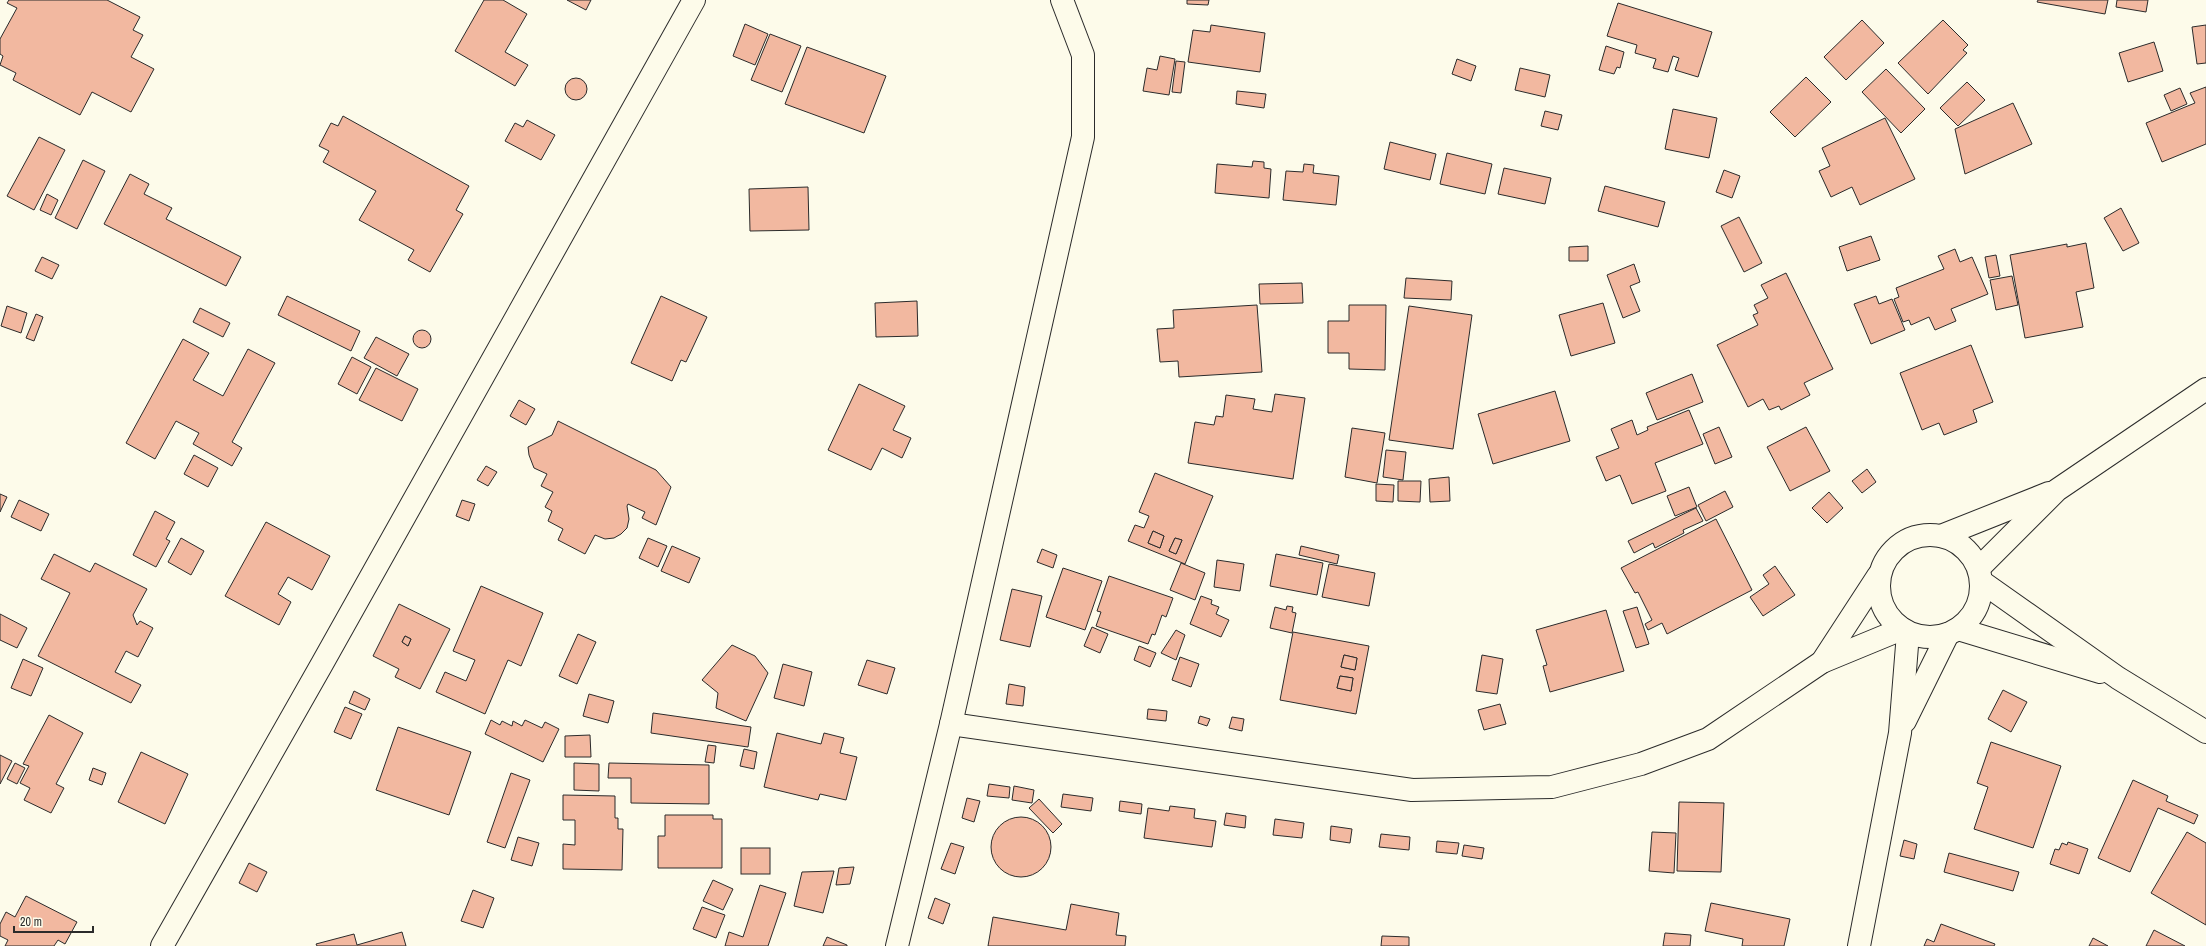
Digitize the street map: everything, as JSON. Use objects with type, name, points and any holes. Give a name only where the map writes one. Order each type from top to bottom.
[{"type":"street","points":[[162,946],[367,584],[694,0]]},
{"type":"street","points":[[897,946],[951,724],[1083,137],[1083,55],[1062,0]]},
{"type":"street","points":[[1822,662],[1878,576],[1890,552],[1913,537],[1941,536],[2058,490],[2206,389]]},
{"type":"street","points":[[1900,733],[1953,632],[1976,608],[1980,575],[2058,490]]},
{"type":"street","points":[[1941,536],[1964,547],[1980,575],[2118,678],[2206,732]]},
{"type":"street","points":[[1878,576],[1879,597],[1884,609],[1887,615],[1905,631],[1921,637],[1934,637],[1953,632],[2118,678]]},
{"type":"street","points":[[951,724],[1412,790],[1552,787],[1641,764],[1708,739],[1822,662],[1905,631]]},
{"type":"street","points":[[1859,946],[1900,733],[1905,631]]},
{"type":"building","points":[[9,0],[107,0],[140,17],[133,30],[143,35],[131,57],[154,69],[131,112],[92,92],[80,115],[13,80],[16,73],[0,65],[3,56],[0,54],[0,39],[17,8],[7,3]]},
{"type":"building","points":[[484,0],[503,0],[527,14],[505,52],[528,65],[515,86],[455,51]]},
{"type":"building","points":[[567,0],[591,0],[586,10]]},
{"type":"building","points":[[1187,0],[1209,0],[1208,5],[1187,4]]},
{"type":"building","points":[[2038,0],[2108,0],[2105,14],[2037,2]]},
{"type":"building","points":[[2117,0],[2148,0],[2146,12],[2116,7]]},
{"type":"building","points":[[1618,3],[1712,32],[1698,77],[1675,70],[1679,58],[1673,56],[1668,72],[1653,68],[1656,59],[1635,53],[1637,45],[1607,36]]},
{"type":"building","points":[[1862,20],[1884,43],[1846,80],[1824,57]]},
{"type":"building","points":[[1943,20],[1968,45],[1963,50],[1967,53],[1928,94],[1898,63]]},
{"type":"building","points":[[745,24],[768,34],[755,65],[733,56]]},
{"type":"building","points":[[1211,25],[1265,33],[1260,72],[1188,62],[1193,30],[1210,32]]},
{"type":"building","points":[[2206,25],[2206,63],[2197,64],[2192,27]]},
{"type":"building","points":[[770,34],[801,46],[782,92],[751,80]]},
{"type":"building","points":[[2154,42],[2163,71],[2128,82],[2119,53]]},
{"type":"building","points":[[1606,46],[1624,52],[1620,68],[1617,67],[1614,74],[1599,70]]},
{"type":"building","points":[[807,47],[886,76],[864,133],[785,104]]},
{"type":"building","points":[[1160,56],[1175,59],[1169,95],[1143,91],[1147,68],[1157,70]]},
{"type":"building","points":[[1457,59],[1476,66],[1471,81],[1452,74]]},
{"type":"building","points":[[1176,61],[1185,62],[1181,93],[1172,92]]},
{"type":"building","points":[[1520,68],[1550,75],[1545,97],[1515,90]]},
{"type":"building","points":[[1886,69],[1925,109],[1901,133],[1862,92]]},
{"type":"building","points":[[1806,77],[1831,102],[1795,137],[1770,112]]},
{"type":"building","points":[[576,78],[580,79],[586,85],[586,93],[580,99],[576,100],[572,99],[566,93],[565,89],[566,85],[572,79]]},
{"type":"building","points":[[1967,82],[1985,100],[1958,126],[1940,108]]},
{"type":"building","points":[[2206,87],[2206,144],[2162,162],[2146,123],[2195,103],[2190,93]]},
{"type":"building","points":[[2180,88],[2187,104],[2171,111],[2164,95]]},
{"type":"building","points":[[1237,91],[1266,94],[1264,108],[1236,104]]},
{"type":"building","points":[[2013,103],[2032,144],[1965,174],[1955,129]]},
{"type":"building","points":[[1673,109],[1717,118],[1709,158],[1665,149]]},
{"type":"building","points":[[1545,111],[1562,115],[1558,130],[1541,126]]},
{"type":"building","points":[[343,116],[469,186],[456,210],[463,214],[430,272],[408,260],[414,250],[359,220],[376,191],[323,162],[329,151],[319,146],[331,123],[338,126]]},
{"type":"building","points":[[1885,118],[1915,179],[1860,205],[1852,187],[1831,197],[1819,171],[1830,166],[1822,148]]},
{"type":"building","points":[[527,120],[555,135],[541,160],[505,141],[515,123],[523,127]]},
{"type":"building","points":[[39,137],[65,150],[34,210],[7,196]]},
{"type":"building","points":[[1390,142],[1436,154],[1430,180],[1384,169]]},
{"type":"building","points":[[1447,153],[1492,164],[1485,194],[1440,184]]},
{"type":"building","points":[[83,160],[105,171],[77,229],[55,218]]},
{"type":"building","points":[[1253,161],[1264,162],[1264,168],[1271,169],[1269,198],[1215,193],[1217,164],[1252,167]]},
{"type":"building","points":[[1304,164],[1314,165],[1313,173],[1339,176],[1336,205],[1283,200],[1286,171],[1303,172]]},
{"type":"building","points":[[1504,168],[1551,178],[1545,204],[1498,194]]},
{"type":"building","points":[[1724,170],[1740,176],[1732,198],[1716,192]]},
{"type":"building","points":[[130,174],[149,184],[144,194],[172,208],[166,219],[241,257],[226,286],[104,224]]},
{"type":"building","points":[[1605,186],[1665,202],[1658,227],[1598,211]]},
{"type":"building","points":[[808,187],[809,230],[750,231],[749,189]]},
{"type":"building","points":[[47,194],[58,200],[51,215],[40,210]]},
{"type":"building","points":[[2121,208],[2139,243],[2123,251],[2104,218]]},
{"type":"building","points":[[1739,217],[1762,263],[1744,272],[1721,226]]},
{"type":"building","points":[[1871,236],[1880,260],[1847,271],[1839,247]]},
{"type":"building","points":[[2086,243],[2094,288],[2076,292],[2083,327],[2025,338],[2010,255],[2067,244],[2067,247]]},
{"type":"building","points":[[1588,246],[1588,261],[1569,261],[1569,247]]},
{"type":"building","points":[[1955,249],[1960,262],[1972,257],[1988,294],[1951,309],[1956,321],[1935,330],[1929,317],[1911,325],[1909,320],[1903,322],[1894,299],[1899,297],[1896,288],[1944,269],[1938,256]]},
{"type":"building","points":[[1996,255],[2000,276],[1989,278],[1985,257]]},
{"type":"building","points":[[42,257],[59,265],[52,279],[35,271]]},
{"type":"building","points":[[1634,264],[1640,282],[1630,286],[1640,311],[1623,318],[1607,275]]},
{"type":"building","points":[[1786,273],[1833,369],[1804,383],[1810,395],[1781,410],[1779,406],[1769,410],[1763,399],[1748,407],[1717,345],[1758,325],[1753,315],[1758,313],[1754,305],[1768,298],[1761,285]]},
{"type":"building","points":[[2012,276],[2018,305],[1996,310],[1990,280]]},
{"type":"building","points":[[1406,278],[1452,281],[1451,300],[1404,298]]},
{"type":"building","points":[[1302,283],[1303,303],[1260,304],[1259,284]]},
{"type":"building","points":[[287,296],[360,331],[351,351],[278,315]]},
{"type":"building","points":[[661,296],[707,317],[686,362],[681,360],[672,381],[631,363]]},
{"type":"building","points":[[1876,296],[1879,304],[1892,299],[1905,330],[1871,344],[1854,304]]},
{"type":"building","points":[[917,301],[918,336],[876,337],[875,303]]},
{"type":"building","points":[[1603,303],[1615,343],[1571,356],[1559,315]]},
{"type":"building","points":[[1257,305],[1262,372],[1179,377],[1178,361],[1160,362],[1157,329],[1174,328],[1173,310]]},
{"type":"building","points":[[1349,305],[1386,305],[1385,370],[1349,369],[1349,353],[1328,353],[1328,321],[1349,321]]},
{"type":"building","points":[[7,306],[27,313],[21,333],[1,326]]},
{"type":"building","points":[[1409,306],[1472,315],[1453,449],[1389,440]]},
{"type":"building","points":[[200,308],[230,323],[223,337],[193,322]]},
{"type":"building","points":[[36,314],[43,317],[34,341],[26,338]]},
{"type":"building","points":[[418,330],[426,330],[431,335],[429,346],[426,348],[418,348],[413,343],[413,335]]},
{"type":"building","points":[[376,337],[409,354],[397,376],[364,358]]},
{"type":"building","points":[[183,339],[209,353],[193,380],[223,396],[248,349],[275,363],[232,442],[242,448],[232,466],[193,444],[199,433],[176,421],[155,459],[126,443]]},
{"type":"building","points":[[1971,345],[1993,402],[1973,410],[1977,422],[1944,435],[1939,423],[1922,430],[1900,373]]},
{"type":"building","points":[[352,357],[371,367],[357,394],[338,384]]},
{"type":"building","points":[[376,368],[418,389],[402,421],[359,400]]},
{"type":"building","points":[[1692,374],[1703,402],[1657,420],[1646,393]]},
{"type":"building","points":[[859,384],[905,406],[893,430],[911,438],[902,458],[882,448],[871,470],[828,450]]},
{"type":"building","points":[[1555,391],[1570,441],[1493,464],[1478,414]]},
{"type":"building","points":[[1275,394],[1305,398],[1293,479],[1188,463],[1195,422],[1214,425],[1216,416],[1223,417],[1226,395],[1255,399],[1253,409],[1272,412]]},
{"type":"building","points":[[519,400],[535,409],[526,425],[510,416]]},
{"type":"building","points":[[1689,410],[1703,444],[1655,463],[1666,491],[1632,504],[1620,475],[1606,481],[1596,457],[1619,448],[1611,429],[1632,420],[1637,435],[1648,430],[1647,427]]},
{"type":"building","points":[[558,421],[656,470],[671,487],[656,525],[642,518],[645,512],[628,504],[629,519],[627,528],[614,538],[605,539],[595,535],[585,554],[558,540],[563,529],[548,521],[552,511],[545,507],[553,492],[541,486],[547,474],[534,468],[529,455],[528,447],[552,435]]},
{"type":"building","points":[[1719,427],[1732,457],[1715,464],[1703,434]]},
{"type":"building","points":[[1806,427],[1830,471],[1790,491],[1767,447]]},
{"type":"building","points":[[1352,428],[1385,433],[1377,483],[1345,477]]},
{"type":"building","points":[[1386,450],[1406,452],[1403,480],[1383,477]]},
{"type":"building","points":[[194,455],[218,468],[208,487],[184,474]]},
{"type":"building","points":[[486,466],[497,472],[488,486],[477,480]]},
{"type":"building","points":[[1867,469],[1876,482],[1862,493],[1852,481]]},
{"type":"building","points":[[1155,473],[1213,496],[1185,564],[1128,541],[1135,525],[1144,528],[1149,516],[1139,512]],"holes":[[[1153,531],[1164,536],[1160,548],[1148,543]],[[1175,538],[1182,540],[1176,554],[1169,551]]]},
{"type":"building","points":[[1449,477],[1450,501],[1430,502],[1429,479]]},
{"type":"building","points":[[1398,481],[1421,481],[1420,502],[1398,501]]},
{"type":"building","points":[[1376,484],[1394,485],[1393,502],[1376,501]]},
{"type":"building","points":[[1689,487],[1697,507],[1675,516],[1667,496]]},
{"type":"building","points":[[1725,491],[1733,507],[1706,521],[1698,505]]},
{"type":"building","points":[[1829,492],[1843,508],[1827,523],[1812,508]]},
{"type":"building","points":[[0,494],[7,497],[0,512]]},
{"type":"building","points":[[19,500],[49,514],[41,531],[11,517]]},
{"type":"building","points":[[462,500],[475,504],[469,521],[456,516]]},
{"type":"building","points":[[1696,508],[1703,521],[1683,530],[1684,533],[1655,548],[1653,543],[1634,553],[1628,541]]},
{"type":"building","points":[[155,511],[175,522],[166,539],[170,541],[156,567],[133,555]]},
{"type":"building","points":[[1716,519],[1752,590],[1667,634],[1662,623],[1648,630],[1645,624],[1652,620],[1638,592],[1635,593],[1621,568]]},
{"type":"building","points":[[266,522],[330,556],[312,590],[288,577],[278,594],[291,602],[279,625],[225,596]]},
{"type":"building","points":[[1153,531],[1164,536],[1160,548],[1148,543]]},
{"type":"building","points":[[181,538],[204,551],[191,575],[168,562]]},
{"type":"building","points":[[648,538],[667,546],[658,567],[639,558]]},
{"type":"building","points":[[1175,538],[1182,540],[1176,554],[1169,551]]},
{"type":"building","points":[[672,546],[700,558],[689,583],[661,571]]},
{"type":"building","points":[[1301,546],[1339,555],[1337,564],[1299,555]]},
{"type":"building","points":[[1042,549],[1057,555],[1053,568],[1037,562]]},
{"type":"building","points":[[54,554],[90,572],[95,563],[147,589],[133,615],[137,625],[140,621],[153,628],[138,657],[126,651],[115,672],[141,685],[131,703],[38,656],[70,593],[41,579]]},
{"type":"building","points":[[1276,554],[1323,563],[1317,595],[1270,586]]},
{"type":"building","points":[[1217,560],[1244,564],[1240,591],[1214,587]]},
{"type":"building","points":[[1181,563],[1205,573],[1195,600],[1170,590]]},
{"type":"building","points":[[1329,564],[1375,573],[1369,606],[1322,597]]},
{"type":"building","points":[[1775,566],[1795,595],[1763,616],[1750,597],[1769,584],[1763,575]]},
{"type":"building","points":[[1063,568],[1102,581],[1085,630],[1046,617]]},
{"type":"building","points":[[1109,576],[1173,598],[1166,617],[1162,615],[1155,635],[1152,634],[1148,644],[1096,626],[1101,612],[1097,611]]},
{"type":"building","points":[[481,586],[543,613],[521,666],[508,660],[485,714],[436,692],[445,672],[466,681],[475,660],[453,651]]},
{"type":"building","points":[[1012,589],[1042,596],[1030,647],[1000,640]]},
{"type":"building","points":[[1201,596],[1212,600],[1211,604],[1219,607],[1216,614],[1229,620],[1221,637],[1190,624]]},
{"type":"building","points":[[399,604],[450,629],[420,689],[395,677],[399,669],[373,656]],"holes":[[[405,636],[411,639],[408,646],[402,642]]]},
{"type":"building","points":[[1287,606],[1293,607],[1292,612],[1296,613],[1292,633],[1270,628],[1275,607],[1286,610]]},
{"type":"building","points":[[1637,607],[1649,644],[1636,648],[1623,611]]},
{"type":"building","points":[[1606,610],[1624,671],[1550,692],[1543,666],[1547,665],[1536,630]]},
{"type":"building","points":[[0,614],[27,628],[17,648],[0,640]]},
{"type":"building","points":[[1092,627],[1108,634],[1100,653],[1084,646]]},
{"type":"building","points":[[1176,630],[1185,635],[1176,660],[1161,653]]},
{"type":"building","points":[[1293,632],[1369,646],[1356,714],[1280,700]],"holes":[[[1344,655],[1357,658],[1355,670],[1341,667]],[[1340,676],[1353,678],[1351,691],[1337,688]]]},
{"type":"building","points":[[578,634],[596,642],[577,684],[559,676]]},
{"type":"building","points":[[405,636],[411,639],[408,646],[402,642]]},
{"type":"building","points":[[732,645],[755,656],[768,673],[746,721],[716,708],[718,693],[702,680]]},
{"type":"building","points":[[1139,646],[1156,653],[1150,667],[1134,660]]},
{"type":"building","points":[[1344,655],[1357,658],[1355,670],[1341,667]]},
{"type":"building","points":[[1482,655],[1503,659],[1497,694],[1476,691]]},
{"type":"building","points":[[1180,657],[1199,664],[1191,687],[1172,680]]},
{"type":"building","points":[[23,659],[43,668],[31,696],[11,688]]},
{"type":"building","points":[[867,660],[895,668],[887,694],[858,685]]},
{"type":"building","points":[[783,664],[812,672],[804,706],[774,698]]},
{"type":"building","points":[[1340,676],[1353,678],[1351,691],[1337,688]]},
{"type":"building","points":[[1009,684],[1025,687],[1023,706],[1006,704]]},
{"type":"building","points":[[2003,690],[2027,702],[2011,732],[1988,719]]},
{"type":"building","points":[[354,691],[370,699],[365,710],[349,703]]},
{"type":"building","points":[[589,694],[614,701],[608,723],[583,716]]},
{"type":"building","points":[[1500,704],[1506,724],[1484,730],[1478,710]]},
{"type":"building","points":[[345,707],[362,714],[351,739],[334,732]]},
{"type":"building","points":[[1148,709],[1167,711],[1166,721],[1147,719]]},
{"type":"building","points":[[653,713],[751,727],[748,747],[651,733]]},
{"type":"building","points":[[49,715],[83,733],[56,784],[64,788],[51,813],[24,800],[30,788],[20,783],[29,766],[23,764]]},
{"type":"building","points":[[1200,716],[1210,719],[1207,726],[1198,723]]},
{"type":"building","points":[[1232,717],[1244,719],[1242,731],[1229,728]]},
{"type":"building","points":[[491,720],[500,725],[502,721],[512,726],[513,721],[522,726],[525,720],[542,728],[545,722],[559,729],[543,762],[485,734]]},
{"type":"building","points":[[398,727],[471,752],[449,815],[376,790]]},
{"type":"building","points":[[777,733],[821,744],[824,733],[844,738],[840,753],[857,757],[846,800],[820,794],[818,800],[764,787]]},
{"type":"building","points":[[590,735],[591,757],[565,757],[565,736]]},
{"type":"building","points":[[1991,742],[2061,766],[2033,848],[1974,829],[1988,787],[1977,783]]},
{"type":"building","points":[[708,745],[716,746],[714,763],[705,762]]},
{"type":"building","points":[[744,749],[757,752],[754,769],[740,766]]},
{"type":"building","points":[[141,752],[188,774],[165,824],[118,802]]},
{"type":"building","points":[[0,755],[12,761],[0,784]]},
{"type":"building","points":[[15,763],[25,768],[17,784],[7,779]]},
{"type":"building","points":[[574,763],[599,764],[599,791],[574,790]]},
{"type":"building","points":[[609,763],[709,765],[709,804],[631,803],[631,778],[608,778]]},
{"type":"building","points":[[93,768],[106,773],[102,785],[89,780]]},
{"type":"building","points":[[511,773],[530,780],[505,848],[487,842]]},
{"type":"building","points":[[2133,780],[2168,796],[2166,801],[2198,815],[2194,824],[2158,808],[2130,872],[2098,858]]},
{"type":"building","points":[[989,784],[1010,787],[1009,798],[987,796]]},
{"type":"building","points":[[1014,786],[1034,790],[1032,803],[1012,800]]},
{"type":"building","points":[[1063,794],[1093,798],[1091,811],[1061,807]]},
{"type":"building","points":[[563,795],[615,796],[615,818],[618,818],[618,829],[623,829],[622,870],[563,869],[563,844],[575,845],[575,820],[563,820]]},
{"type":"building","points":[[967,798],[980,801],[974,822],[962,818]]},
{"type":"building","points":[[1039,799],[1062,824],[1053,833],[1029,808]]},
{"type":"building","points":[[1120,801],[1142,804],[1141,814],[1119,811]]},
{"type":"building","points":[[1679,802],[1724,803],[1721,872],[1677,871]]},
{"type":"building","points":[[1170,806],[1195,809],[1194,818],[1216,821],[1212,847],[1144,838],[1148,808],[1169,811]]},
{"type":"building","points":[[1226,813],[1246,816],[1245,828],[1224,825]]},
{"type":"building","points":[[665,815],[713,815],[713,819],[722,819],[722,868],[658,868],[658,836],[665,836]]},
{"type":"building","points":[[1015,817],[1027,817],[1038,822],[1046,830],[1051,841],[1049,859],[1038,872],[1027,877],[1015,877],[1004,872],[996,864],[991,853],[991,841],[996,830],[1004,822]]},
{"type":"building","points":[[1275,819],[1304,823],[1302,838],[1273,835]]},
{"type":"building","points":[[1331,826],[1352,829],[1350,843],[1330,840]]},
{"type":"building","points":[[1652,832],[1676,833],[1674,873],[1649,871]]},
{"type":"building","points":[[2187,832],[2206,843],[2206,925],[2151,893]]},
{"type":"building","points":[[1381,834],[1410,837],[1409,850],[1379,847]]},
{"type":"building","points":[[518,837],[539,843],[532,866],[511,860]]},
{"type":"building","points":[[1904,840],[1917,844],[1914,859],[1900,856]]},
{"type":"building","points":[[1437,841],[1459,843],[1457,854],[1436,852]]},
{"type":"building","points":[[2068,842],[2088,849],[2079,874],[2050,864],[2055,849],[2059,850],[2062,843],[2067,845]]},
{"type":"building","points":[[951,843],[964,847],[955,874],[941,869]]},
{"type":"building","points":[[1464,845],[1484,848],[1482,859],[1462,856]]},
{"type":"building","points":[[741,848],[770,848],[770,874],[741,874]]},
{"type":"building","points":[[1949,853],[2019,872],[2013,891],[1944,872]]},
{"type":"building","points":[[249,863],[267,872],[257,892],[239,883]]},
{"type":"building","points":[[854,867],[850,884],[836,885],[839,868]]},
{"type":"building","points":[[834,871],[823,913],[794,906],[802,872]]},
{"type":"building","points":[[713,880],[733,889],[723,910],[703,901]]},
{"type":"building","points":[[760,885],[786,893],[768,946],[725,946],[729,932],[743,937]]},
{"type":"building","points":[[473,890],[494,898],[483,928],[461,921]]},
{"type":"building","points":[[26,896],[77,922],[65,944],[58,940],[54,946],[5,946],[8,940],[0,936],[0,924],[6,912],[15,917]]},
{"type":"building","points":[[935,898],[950,904],[943,924],[928,918]]},
{"type":"building","points":[[1711,903],[1790,919],[1784,946],[1742,946],[1743,939],[1705,931]]},
{"type":"building","points":[[1071,904],[1119,913],[1116,935],[1126,936],[1125,946],[988,946],[993,917],[1066,930]]},
{"type":"building","points":[[702,907],[725,915],[716,938],[693,929]]},
{"type":"building","points":[[1941,924],[1995,944],[1994,946],[1924,946],[1927,939],[1934,942]]},
{"type":"building","points":[[2154,930],[2185,946],[2146,946]]},
{"type":"building","points":[[402,932],[406,946],[317,946],[316,944],[354,934],[357,945]]},
{"type":"building","points":[[1665,933],[1691,935],[1690,946],[1663,946]]},
{"type":"building","points":[[1382,936],[1409,937],[1409,946],[1381,946]]},
{"type":"building","points":[[827,937],[847,945],[847,946],[823,946]]},
{"type":"building","points":[[2093,938],[2108,946],[2089,946]]}]
